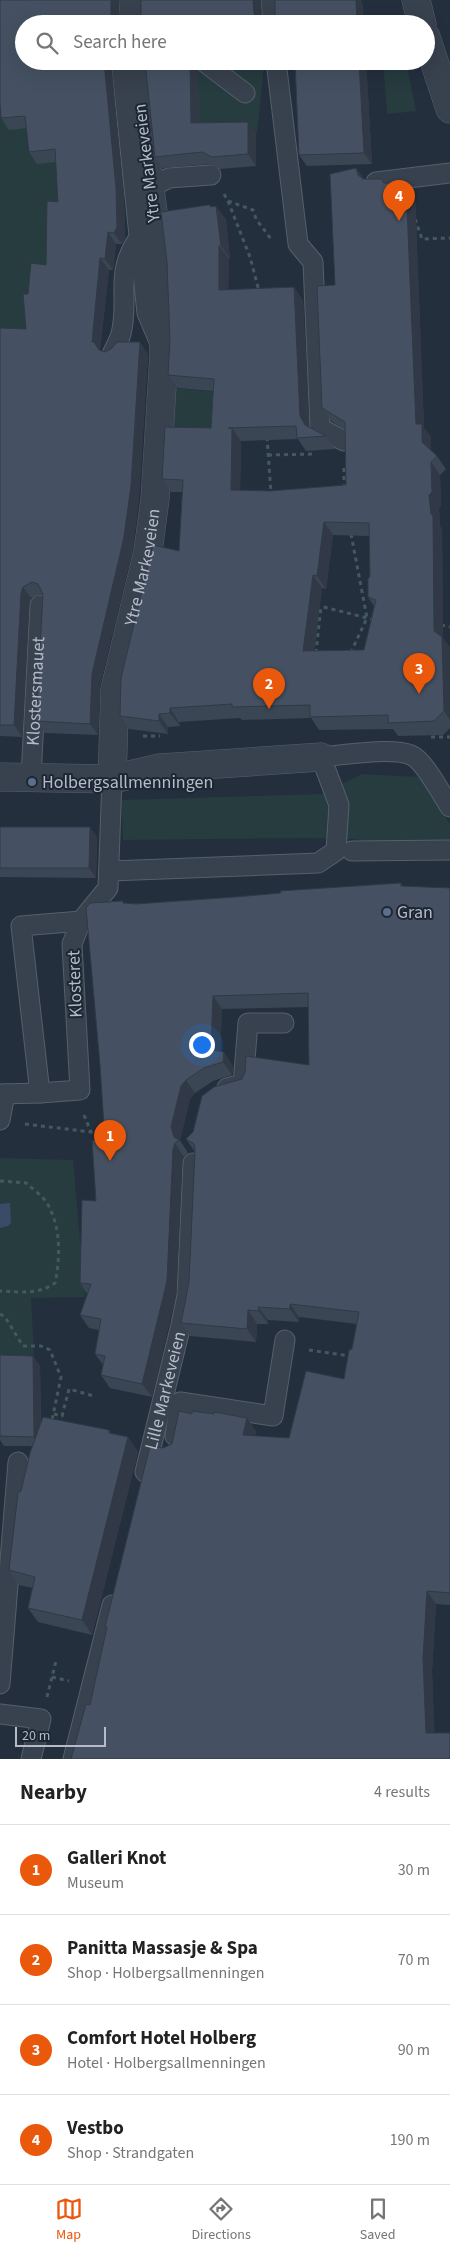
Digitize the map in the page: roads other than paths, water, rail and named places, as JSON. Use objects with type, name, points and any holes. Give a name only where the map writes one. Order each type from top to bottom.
[{"type":"street","points":[[133,0],[134,15]]},
{"type":"street","points":[[416,0],[420,15]]},
{"type":"street","points":[[435,64],[450,109]]},
{"type":"street","name":"Ytre Markeveien","points":[[112,779],[114,689],[148,551],[155,499],[164,354],[160,265],[141,120],[138,70]]},
{"type":"street","points":[[0,777],[112,779],[160,768],[321,757]]},
{"type":"lane","points":[[120,0],[121,15]]},
{"type":"lane","points":[[270,0],[272,15]]},
{"type":"lane","name":"Ytre Markeveien","points":[[123,70],[138,239],[147,312],[164,354]]},
{"type":"lane","points":[[215,70],[245,93]]},
{"type":"lane","points":[[277,70],[298,244],[313,262],[320,428],[344,448]]},
{"type":"lane","points":[[376,182],[450,173]]},
{"type":"lane","points":[[149,188],[169,178],[211,175]]},
{"type":"lane","name":"Ytre Markeveien","points":[[113,352],[121,334],[124,298],[123,279],[129,253],[138,239]]},
{"type":"lane","name":"Klostersmauet","points":[[30,777],[40,605]]},
{"type":"lane","points":[[110,871],[318,863],[328,858],[336,851],[339,805],[321,757],[393,752],[412,755],[423,766],[450,807]]},
{"type":"lane","name":"Klosteret","points":[[40,1093],[80,1090],[72,944],[81,921],[108,888],[112,779]]},
{"type":"lane","points":[[352,851],[450,850]]},
{"type":"lane","points":[[9,1121],[2,1094],[40,1093],[21,926],[81,921]]},
{"type":"lane","points":[[213,1094],[219,1090],[242,1084],[248,1023],[284,1023]]},
{"type":"lane","name":"Lille Markeveien","points":[[140,1492],[187,1295],[191,1158]]},
{"type":"lane","points":[[152,1447],[173,1450],[180,1402],[273,1416],[284,1343]]},
{"type":"lane","points":[[0,1684],[18,1462]]},
{"type":"lane","points":[[73,1759],[117,1587]]},
{"type":"lane","points":[[0,1714],[41,1719],[32,1759]]},
{"type":"water","points":[[10,1203],[11,1223],[0,1228],[0,1204]]},
{"type":"place","name":"Vestbo","points":[[399,221]]},
{"type":"place","name":"Comfort Hotel Holberg","points":[[419,694]]},
{"type":"place","name":"Panitta Massasje & Spa","points":[[269,709]]},
{"type":"place","name":"Holbergsallmenningen","points":[[32,782]]},
{"type":"place","name":"Gran","points":[[387,912]]},
{"type":"place","name":"Galleri Knot","points":[[110,1161]]}]
